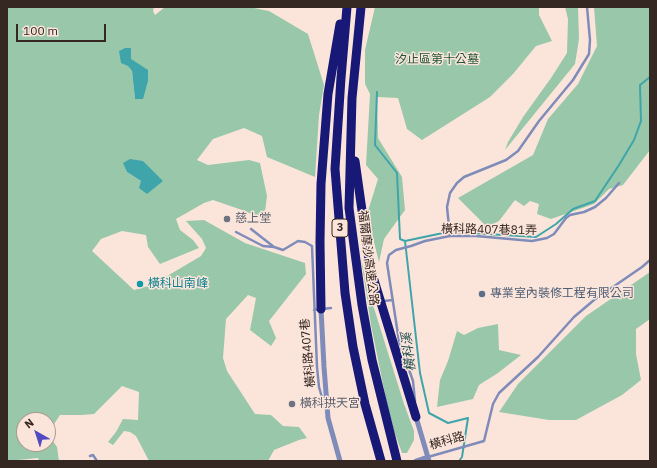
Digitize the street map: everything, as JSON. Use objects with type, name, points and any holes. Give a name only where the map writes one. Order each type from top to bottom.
[{"type":"highway","points":[[322,309],[320,184],[328,94],[343,7]]},
{"type":"highway","name":"福爾摩沙高速公路","points":[[348,7],[340,78],[336,177],[345,293],[363,397],[381,461]]},
{"type":"highway","name":"福爾摩沙高速公路","points":[[361,7],[352,98],[349,208],[362,305],[372,360],[391,442],[397,461]]},
{"type":"highway","points":[[351,132],[370,267],[416,417]]},
{"type":"street","points":[[322,309],[328,418],[340,461]]},
{"type":"street","points":[[416,417],[429,460]]},
{"type":"street","name":"橫科路","points":[[416,461],[429,460]]},
{"type":"lane","points":[[450,236],[447,207],[450,193],[457,182],[464,177],[494,166],[518,151],[539,121],[573,80],[589,54],[590,40],[587,7]]},
{"type":"lane","name":"橫科路407巷81弄","points":[[393,300],[387,263],[390,255],[396,250],[425,241],[450,236],[476,236],[532,241],[547,238],[554,234],[570,215],[584,212],[595,207],[606,198],[619,183]]},
{"type":"lane","points":[[251,229],[274,247]]},
{"type":"lane","points":[[236,232],[263,246],[283,250],[302,241],[312,246],[322,309]]},
{"type":"lane","name":"橫科路","points":[[429,460],[436,455],[484,441],[492,404],[499,392],[538,357],[574,317],[594,300],[650,260]]},
{"type":"lane","points":[[384,301],[393,300],[399,341],[413,381],[416,417]]},
{"type":"lane","points":[[90,456],[93,455],[97,461]]},
{"type":"green space","points":[[7,7],[154,7],[153,11],[155,15],[165,7],[249,7],[269,11],[308,34],[324,85],[319,115],[315,177],[267,157],[262,136],[244,128],[213,139],[197,160],[208,165],[249,160],[260,163],[267,196],[264,220],[245,211],[213,200],[204,203],[176,219],[180,230],[193,240],[199,248],[160,264],[148,247],[146,235],[122,231],[101,239],[92,251],[134,290],[152,285],[201,256],[206,248],[202,239],[186,221],[204,220],[245,243],[305,263],[306,274],[269,321],[276,338],[271,346],[250,330],[256,298],[248,295],[226,319],[223,358],[227,371],[255,414],[271,415],[283,426],[299,427],[307,438],[274,450],[268,461],[149,461],[136,436],[130,432],[124,431],[113,445],[108,442],[116,432],[123,419],[138,420],[139,392],[122,386],[94,414],[60,415],[56,421],[56,412],[16,412],[16,452],[56,452],[56,446],[57,447],[59,461],[39,461],[38,458],[7,461]],"holes":[[[128,66],[148,81],[135,99],[132,71]],[[125,165],[163,181],[141,181],[127,172]]]},
{"type":"green space","name":"汐止區第十公墓","points":[[375,7],[539,7],[539,15],[552,41],[536,46],[513,74],[490,97],[422,140],[407,129],[398,98],[377,97],[378,138],[402,177],[405,210],[384,239],[379,262],[368,211],[378,179],[366,165],[370,94],[365,84],[365,50]]},
{"type":"green space","points":[[565,7],[578,7],[579,39],[575,64],[505,150],[523,117],[567,53],[568,19]]},
{"type":"green space","points":[[594,7],[650,7],[650,150],[623,185],[609,189],[594,204],[551,219],[537,214],[539,204],[530,201],[524,206],[515,200],[499,221],[487,227],[458,198],[533,155],[548,119],[578,84],[597,46]]},
{"type":"green space","points":[[361,258],[368,289],[414,431],[414,440],[407,453],[402,453],[394,431],[386,399],[371,325]]},
{"type":"green space","points":[[650,272],[650,319],[636,329],[636,354],[641,380],[622,395],[576,420],[549,420],[499,412],[518,384],[586,316]]},
{"type":"green space","points":[[498,324],[499,350],[521,355],[498,373],[479,385],[473,399],[437,407],[440,380],[448,361],[457,331],[464,335],[478,328]]},
{"type":"water","points":[[125,48],[131,48],[131,59],[148,70],[148,81],[143,99],[135,99],[132,71],[128,66],[121,63],[119,51]]},
{"type":"water","points":[[130,159],[143,161],[163,181],[147,194],[139,188],[141,181],[127,172],[123,163]]},
{"type":"waterway","name":"橫科溪","points":[[455,232],[536,237],[556,224],[573,209],[595,201],[634,140],[641,121],[640,85],[650,77]]},
{"type":"waterway","points":[[377,92],[375,145],[397,173],[400,239],[405,241]]},
{"type":"waterway","name":"橫科溪","points":[[443,233],[405,241],[420,373],[429,413],[448,423],[468,418],[462,457],[459,461]]},
{"type":"place","name":"慈上堂","points":[[227,219]]},
{"type":"place","name":"橫科山南峰","points":[[140,284]]},
{"type":"place","name":"專業室內裝修工程有限公司","points":[[482,294]]},
{"type":"place","name":"橫科拱天宮","points":[[292,404]]}]
